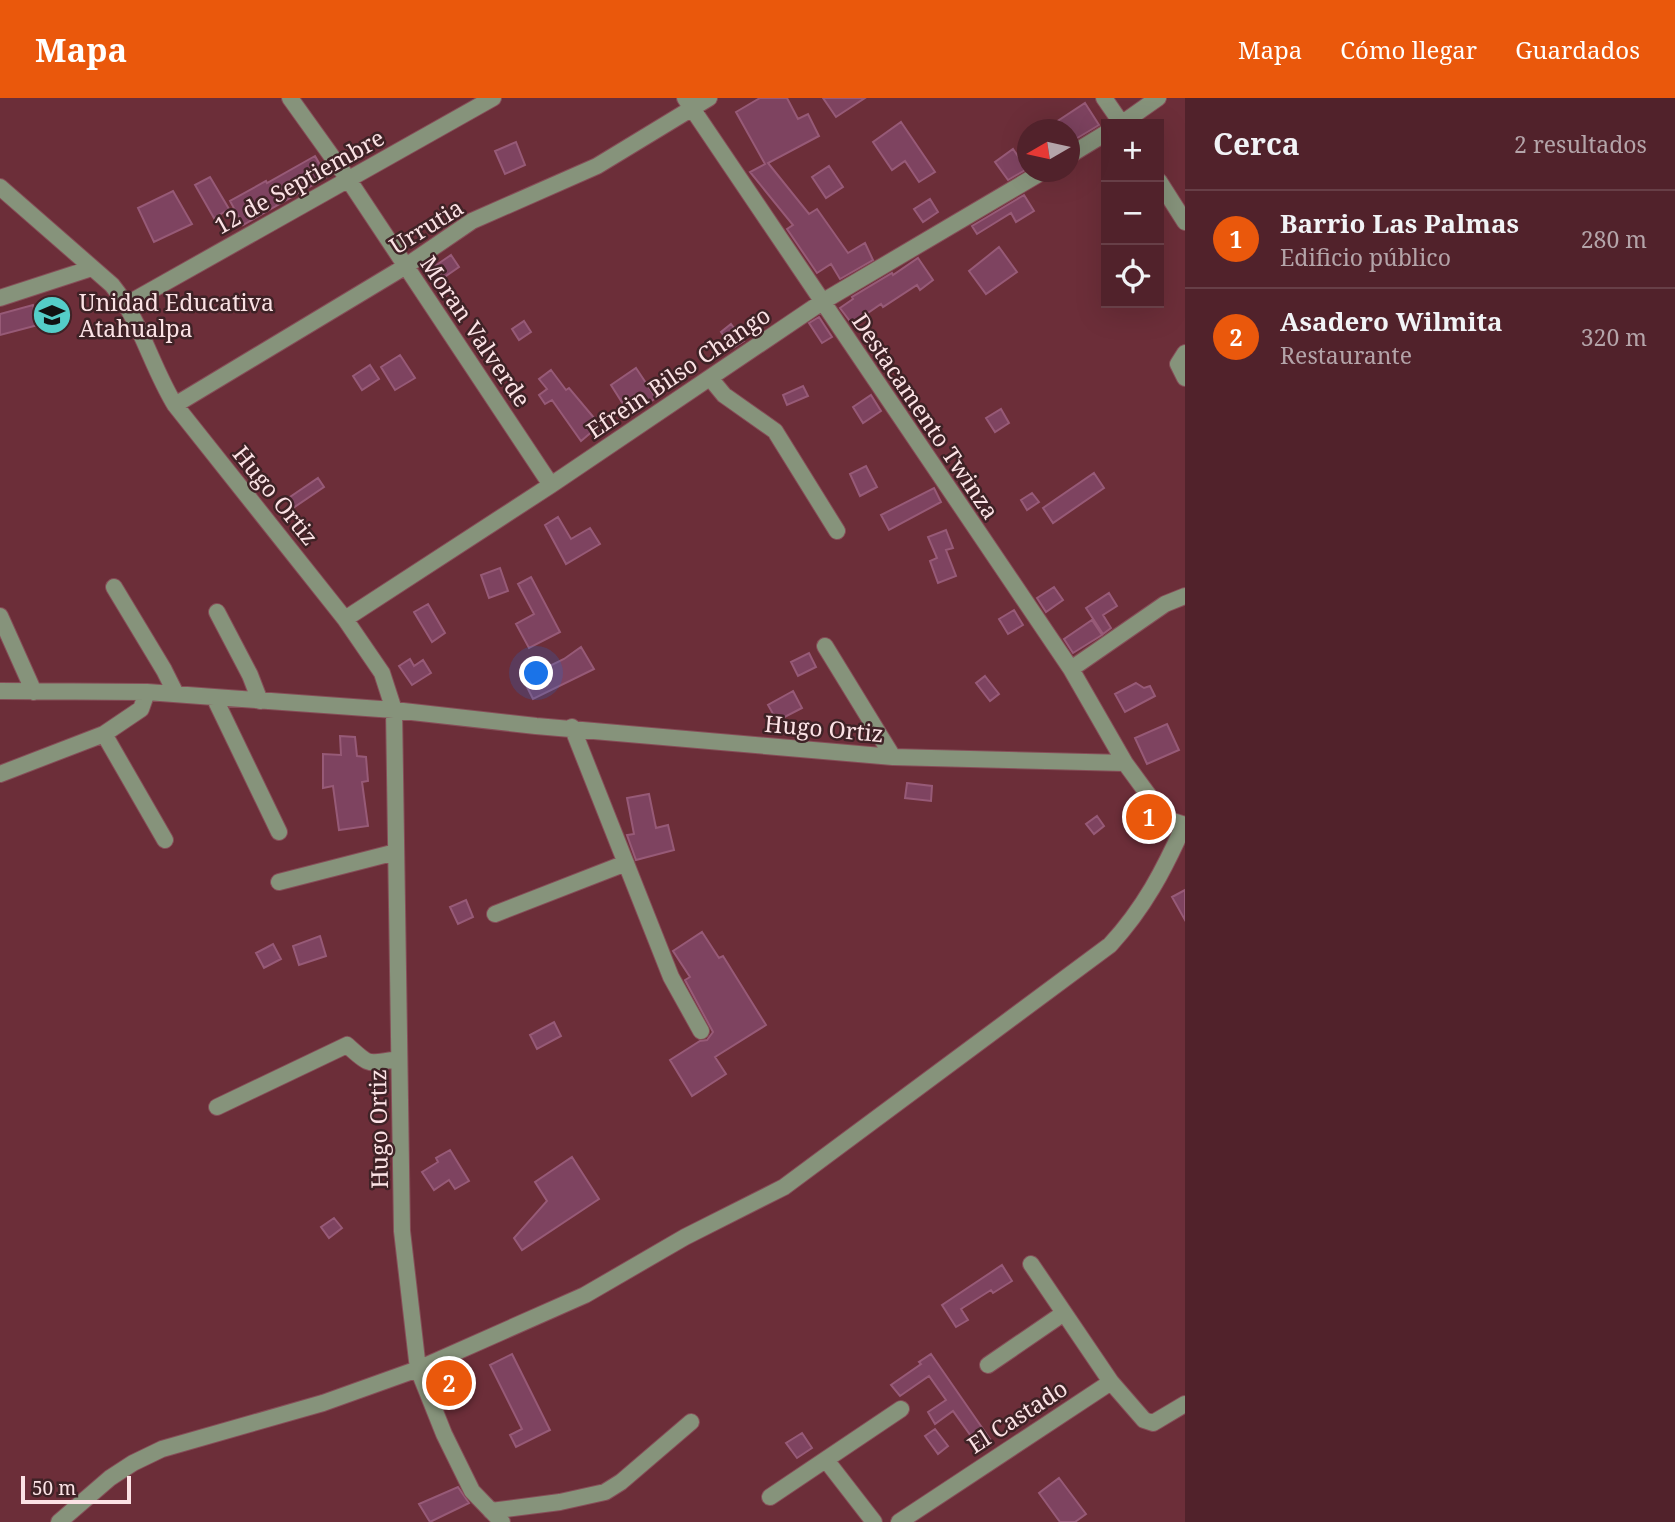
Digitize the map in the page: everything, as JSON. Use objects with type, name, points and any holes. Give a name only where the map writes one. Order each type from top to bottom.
[{"type":"street","name":"Moran Valverde","points":[[290,98],[348,179],[551,485]]},
{"type":"street","name":"12 de Septiembre","points":[[127,304],[493,98]]},
{"type":"street","name":"Urrutia","points":[[175,405],[406,266],[472,221],[597,166],[688,103],[709,98]]},
{"type":"street","points":[[1104,98],[1119,119]]},
{"type":"street","points":[[1129,119],[1158,98]]},
{"type":"street","name":"Destacamento Twinza","points":[[688,103],[1071,668],[1125,762],[1166,820],[1184,825]]},
{"type":"street","points":[[1080,148],[1101,136]]},
{"type":"street","name":"Efrein Bilso Chango","points":[[345,619],[551,485],[822,302],[1025,182]]},
{"type":"street","points":[[1160,182],[1185,222]]},
{"type":"street","name":"Hugo Ortiz","points":[[0,187],[113,285],[127,304],[163,386],[175,405],[345,619],[382,673],[394,710],[402,1231],[418,1369],[444,1434],[472,1491],[496,1517]]},
{"type":"street","points":[[0,298],[92,268]]},
{"type":"street","points":[[1185,353],[1178,363],[1185,378]]},
{"type":"street","points":[[710,378],[724,394],[775,430],[836,531]]},
{"type":"street","points":[[114,587],[176,694]]},
{"type":"street","points":[[1071,668],[1165,604],[1185,596]]},
{"type":"street","points":[[217,612],[250,675],[260,701]]},
{"type":"street","points":[[0,616],[34,692]]},
{"type":"street","points":[[825,646],[893,757]]},
{"type":"street","points":[[0,691],[147,692],[394,710]]},
{"type":"street","points":[[0,774],[104,734],[141,709],[147,692]]},
{"type":"street","points":[[214,697],[279,832]]},
{"type":"street","name":"Hugo Ortiz","points":[[394,710],[536,726],[572,727],[893,757],[1125,762]]},
{"type":"street","points":[[572,727],[671,977],[701,1031]]},
{"type":"street","points":[[104,734],[165,840]]},
{"type":"street","points":[[59,1522],[110,1478],[162,1448],[323,1403],[418,1369],[585,1295],[685,1237],[784,1187],[1110,945],[1126,927],[1162,873],[1184,825]]},
{"type":"street","points":[[279,882],[396,852]]},
{"type":"street","points":[[495,914],[626,863]]},
{"type":"street","points":[[217,1107],[347,1045],[363,1061],[400,1059]]},
{"type":"street","points":[[1031,1264],[1111,1382],[1144,1420],[1153,1423],[1185,1404]]},
{"type":"street","points":[[988,1365],[1064,1313]]},
{"type":"street","name":"El Castado","points":[[899,1522],[1111,1382]]},
{"type":"street","points":[[771,1497],[901,1409]]},
{"type":"street","points":[[496,1517],[605,1492],[621,1482],[691,1422]]},
{"type":"street","points":[[826,1460],[874,1522]]},
{"type":"building","points":[[760,98],[787,98],[798,119],[808,114],[819,136],[768,163],[809,214],[817,209],[848,253],[865,243],[873,260],[840,279],[831,264],[817,273],[787,229],[793,225],[750,172],[765,164],[736,112]]},
{"type":"building","points":[[823,98],[865,98],[836,117]]},
{"type":"building","points":[[1085,103],[1099,125],[1080,136],[1080,119],[1061,119]]},
{"type":"building","points":[[901,122],[935,172],[919,182],[905,161],[892,170],[873,142]]},
{"type":"building","points":[[516,142],[525,165],[505,174],[495,151]]},
{"type":"building","points":[[1013,149],[1017,155],[1017,175],[1008,180],[995,162]]},
{"type":"building","points":[[315,156],[327,177],[243,225],[230,201]]},
{"type":"building","points":[[829,166],[843,187],[826,198],[812,177]]},
{"type":"building","points":[[210,177],[229,209],[214,218],[195,185]]},
{"type":"building","points":[[173,191],[192,224],[154,242],[138,208]]},
{"type":"building","points":[[1024,195],[1034,211],[1016,222],[1011,213],[977,234],[972,226]]},
{"type":"building","points":[[930,199],[938,212],[923,222],[914,209]]},
{"type":"building","points":[[999,247],[1017,272],[986,294],[969,271]]},
{"type":"building","points":[[451,255],[459,267],[443,278],[435,266]]},
{"type":"building","points":[[918,258],[933,280],[920,290],[917,285],[883,307],[881,304],[852,324],[840,308],[853,299],[852,297]]},
{"type":"building","points":[[33,305],[38,325],[0,335],[0,314]]},
{"type":"building","points":[[819,317],[832,337],[822,343],[809,323]]},
{"type":"building","points":[[524,321],[531,332],[519,340],[512,329]]},
{"type":"building","points":[[731,324],[744,341],[733,348],[721,332]]},
{"type":"building","points":[[400,355],[415,378],[395,390],[381,367]]},
{"type":"building","points":[[370,365],[379,379],[362,390],[353,376]]},
{"type":"building","points":[[636,368],[656,398],[630,415],[611,385]]},
{"type":"building","points":[[551,370],[566,390],[569,388],[600,425],[581,441],[552,400],[545,404],[539,395],[547,389],[539,379]]},
{"type":"building","points":[[803,386],[808,396],[787,405],[783,395]]},
{"type":"building","points":[[871,395],[881,411],[863,423],[853,407]]},
{"type":"building","points":[[1001,409],[1009,423],[995,432],[986,418]]},
{"type":"building","points":[[866,466],[877,487],[860,496],[850,474]]},
{"type":"building","points":[[1094,473],[1104,488],[1053,523],[1043,508]]},
{"type":"building","points":[[318,478],[324,487],[293,508],[287,499]]},
{"type":"building","points":[[934,488],[941,502],[889,530],[881,515]]},
{"type":"building","points":[[1032,493],[1039,502],[1027,510],[1021,500]]},
{"type":"building","points":[[558,517],[571,539],[590,528],[600,544],[566,564],[545,525]]},
{"type":"building","points":[[946,530],[953,548],[946,550],[956,576],[938,583],[930,561],[937,558],[928,537]]},
{"type":"building","points":[[500,568],[508,591],[489,598],[481,575]]},
{"type":"building","points":[[531,577],[560,632],[529,648],[516,624],[534,614],[518,584]]},
{"type":"building","points":[[1054,587],[1063,600],[1046,612],[1037,598]]},
{"type":"building","points":[[1109,593],[1117,606],[1103,615],[1111,628],[1103,634],[1086,608]]},
{"type":"building","points":[[428,604],[445,633],[432,642],[414,612]]},
{"type":"building","points":[[1014,610],[1023,625],[1008,634],[999,619]]},
{"type":"building","points":[[1092,620],[1102,635],[1073,653],[1064,639]]},
{"type":"building","points":[[581,647],[594,669],[533,699],[523,679],[564,659]]},
{"type":"building","points":[[809,653],[816,667],[798,676],[791,662]]},
{"type":"building","points":[[410,659],[414,666],[423,660],[431,673],[412,685],[399,666]]},
{"type":"building","points":[[985,676],[999,694],[990,701],[976,683]]},
{"type":"building","points":[[1136,683],[1144,688],[1150,686],[1155,696],[1125,712],[1115,694]]},
{"type":"building","points":[[793,691],[802,708],[777,721],[768,705]]},
{"type":"building","points":[[1167,724],[1179,750],[1147,764],[1135,738]]},
{"type":"building","points":[[340,736],[355,737],[357,756],[366,757],[368,781],[362,782],[368,826],[339,830],[333,786],[323,788],[323,754],[341,755]]},
{"type":"building","points":[[907,783],[932,786],[931,801],[905,798]]},
{"type":"building","points":[[649,794],[656,828],[668,825],[674,850],[636,860],[627,835],[634,834],[627,798]]},
{"type":"building","points":[[1097,816],[1104,826],[1094,834],[1086,824]]},
{"type":"building","points":[[1185,890],[1185,920],[1172,897]]},
{"type":"building","points":[[466,900],[473,917],[458,924],[450,907]]},
{"type":"building","points":[[702,932],[719,958],[723,956],[766,1025],[715,1057],[726,1074],[692,1096],[670,1060],[700,1041],[707,1040],[713,1032],[685,980],[690,977],[673,951]]},
{"type":"building","points":[[320,936],[326,956],[299,965],[293,946]]},
{"type":"building","points":[[273,944],[281,959],[264,968],[256,953]]},
{"type":"building","points":[[554,1022],[561,1036],[537,1049],[530,1035]]},
{"type":"building","points":[[450,1150],[469,1181],[455,1189],[449,1180],[434,1190],[422,1172],[438,1162],[436,1158]]},
{"type":"building","points":[[572,1157],[599,1199],[522,1250],[514,1238],[547,1201],[535,1182]]},
{"type":"building","points":[[334,1218],[342,1228],[329,1238],[321,1227]]},
{"type":"building","points":[[1002,1265],[1012,1281],[993,1293],[991,1290],[961,1309],[968,1320],[956,1327],[942,1305]]},
{"type":"building","points":[[512,1354],[550,1430],[516,1447],[510,1435],[522,1429],[490,1365]]},
{"type":"building","points":[[931,1354],[992,1442],[981,1450],[953,1411],[935,1424],[928,1412],[946,1400],[929,1376],[900,1396],[891,1385]]},
{"type":"building","points":[[455,1375],[462,1392],[448,1397],[442,1380]]},
{"type":"building","points":[[935,1429],[948,1446],[938,1454],[925,1436]]},
{"type":"building","points":[[802,1433],[812,1448],[797,1458],[786,1443]]},
{"type":"building","points":[[1059,1478],[1086,1514],[1075,1522],[1060,1522],[1039,1493]]},
{"type":"building","points":[[458,1487],[469,1503],[430,1522],[419,1504]]},
{"type":"place","name":"Unidad Educativa Atahualpa","points":[[52,315]]},
{"type":"place","name":"Barrio Las Palmas","points":[[1149,817]]},
{"type":"place","name":"Asadero Wilmita","points":[[449,1383]]}]
